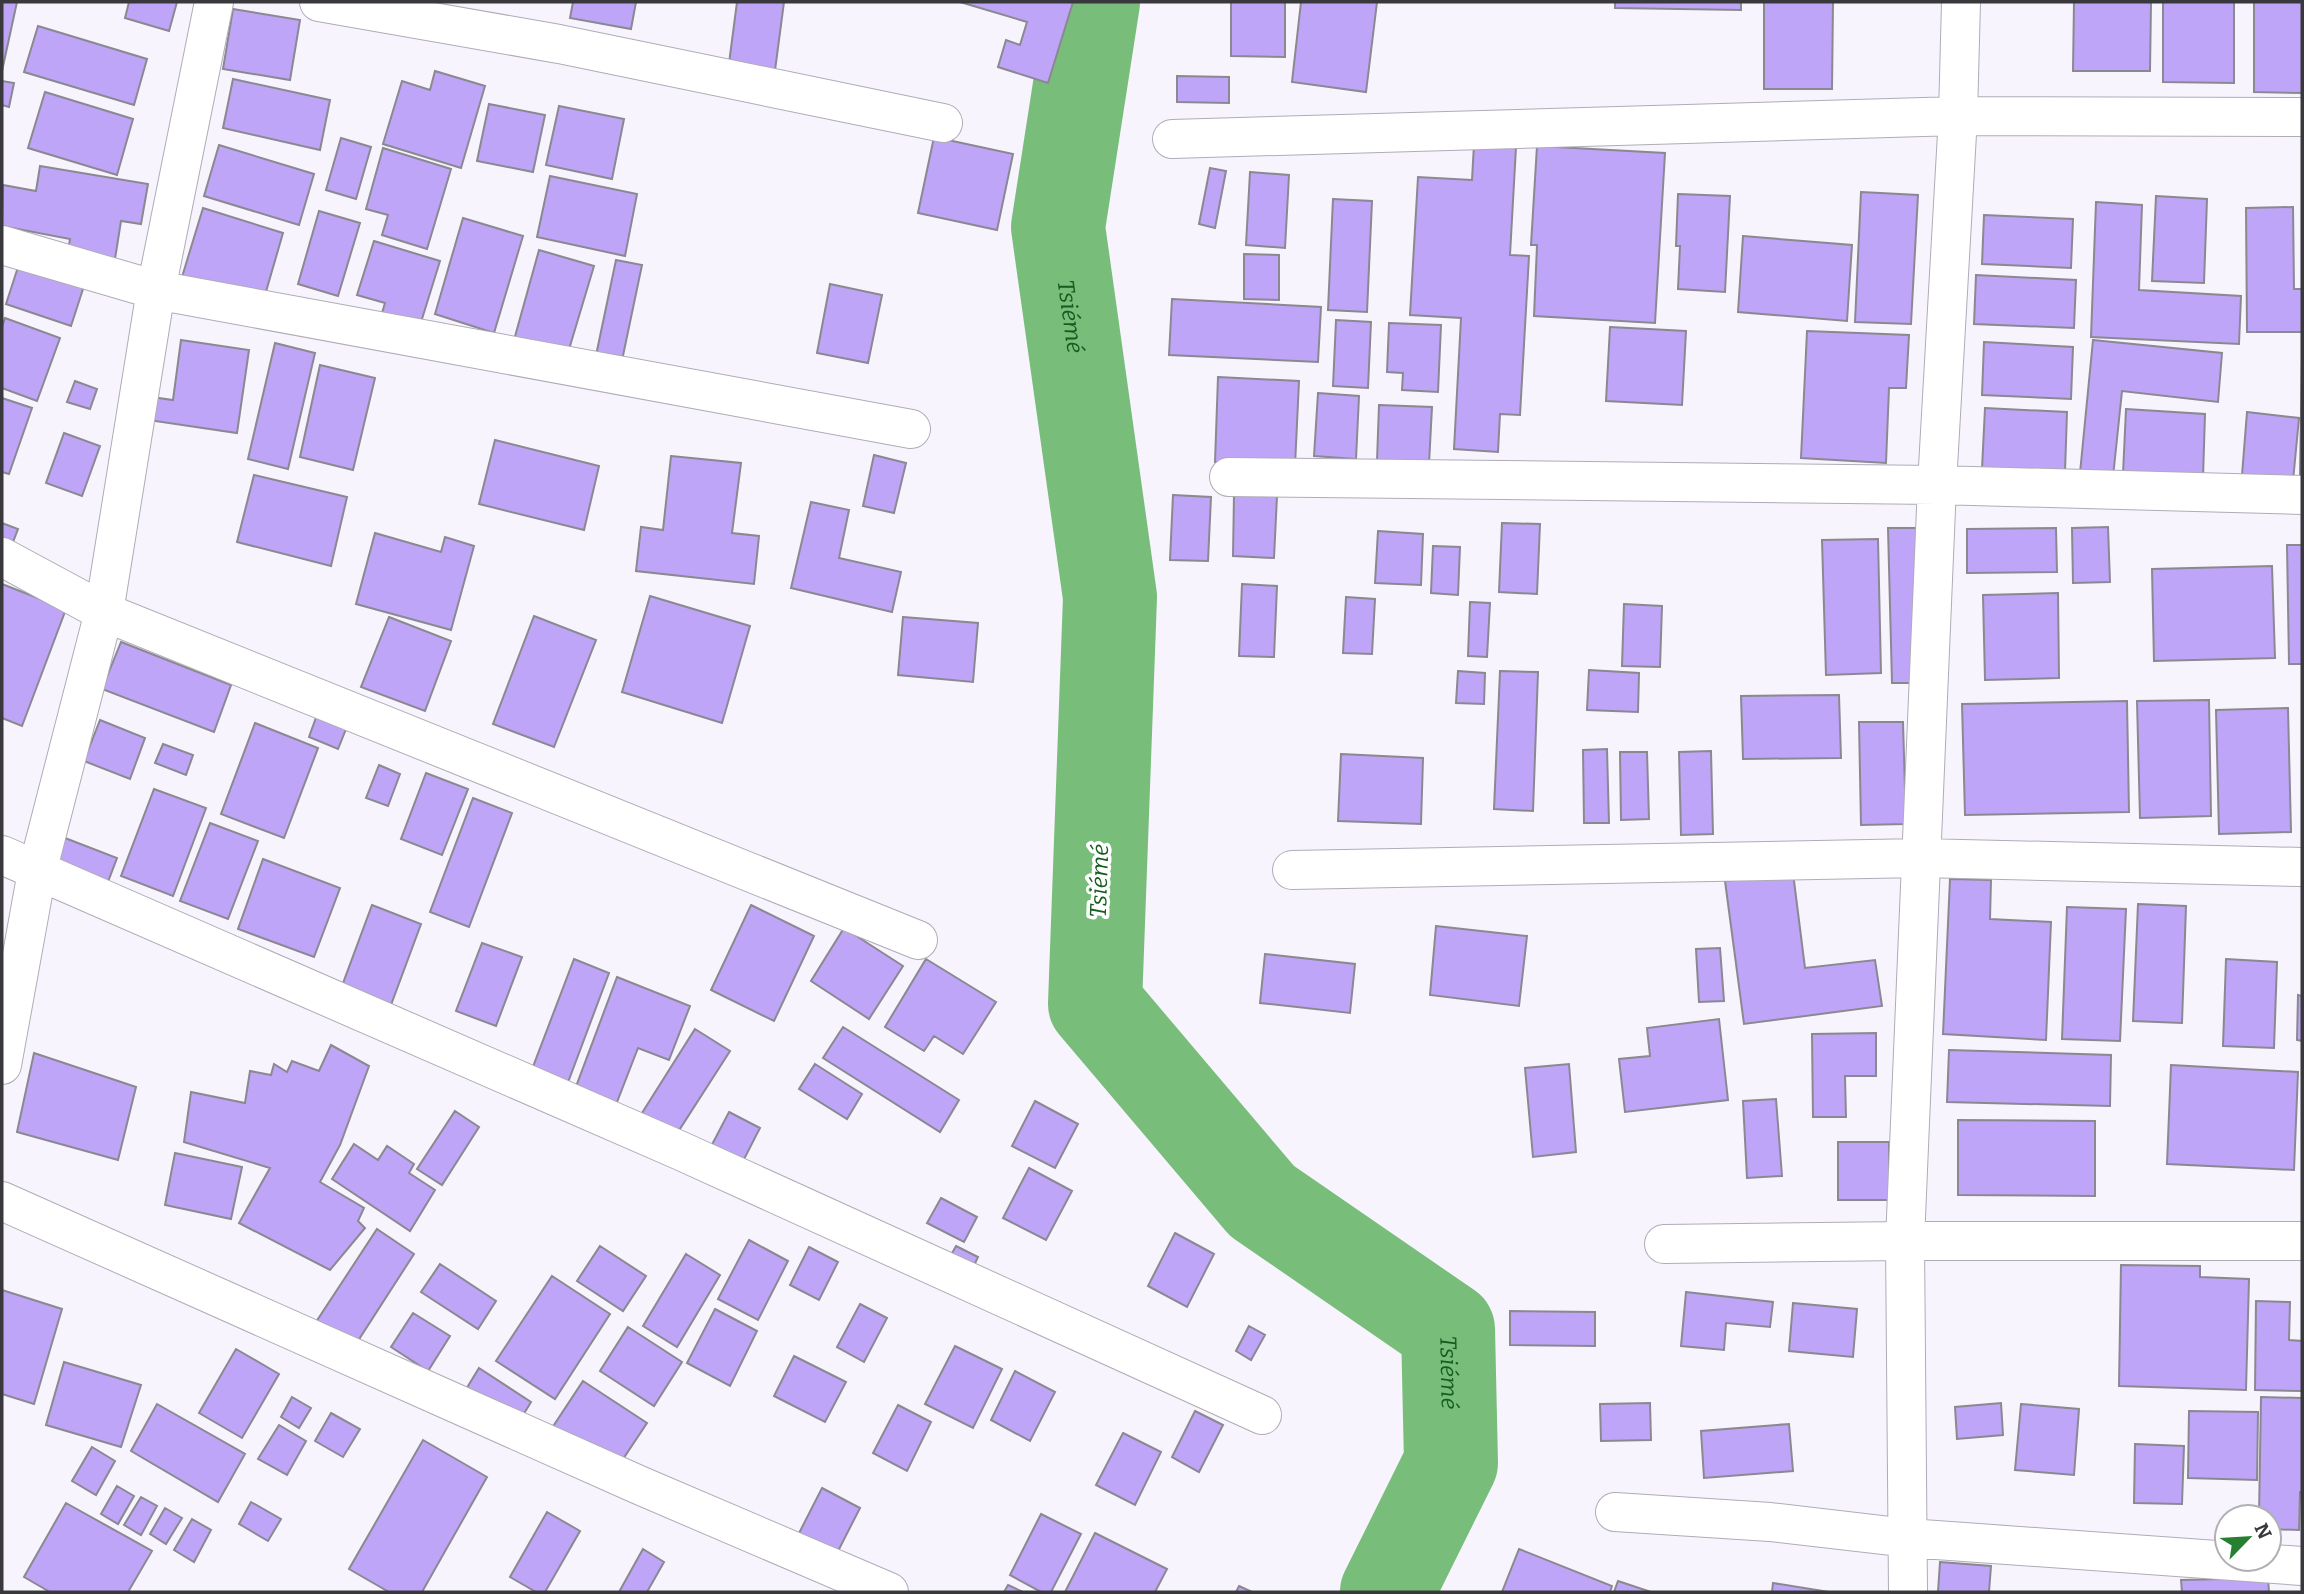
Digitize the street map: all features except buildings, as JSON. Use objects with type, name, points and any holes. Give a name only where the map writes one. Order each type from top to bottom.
[{"type":"street","points":[[2,1065],[37,872],[104,612],[156,290],[214,2]]},
{"type":"street","points":[[319,2],[559,44],[943,122]]},
{"type":"street","points":[[1908,1592],[1905,1241],[1937,485],[1958,116],[1961,2]]},
{"type":"street","points":[[1171,139],[1958,116],[2302,117]]},
{"type":"street","points":[[2,245],[156,290],[911,429]]},
{"type":"street","points":[[1229,477],[1937,485],[2302,495]]},
{"type":"street","points":[[2,558],[104,612],[918,940]]},
{"type":"street","points":[[2,855],[681,1151],[1262,1415]]},
{"type":"street","points":[[1292,870],[1921,858],[2302,867]]},
{"type":"street","points":[[2,1201],[626,1480],[889,1592]]},
{"type":"street","points":[[1664,1244],[2302,1241]]},
{"type":"street","points":[[1615,1512],[1770,1522],[1908,1538],[2302,1566]]},
{"type":"waterway","name":"Tsiémé","points":[[1093,2],[1058,227],[1110,597],[1095,1004],[1262,1201],[1448,1329],[1451,1463],[1387,1592]]}]
